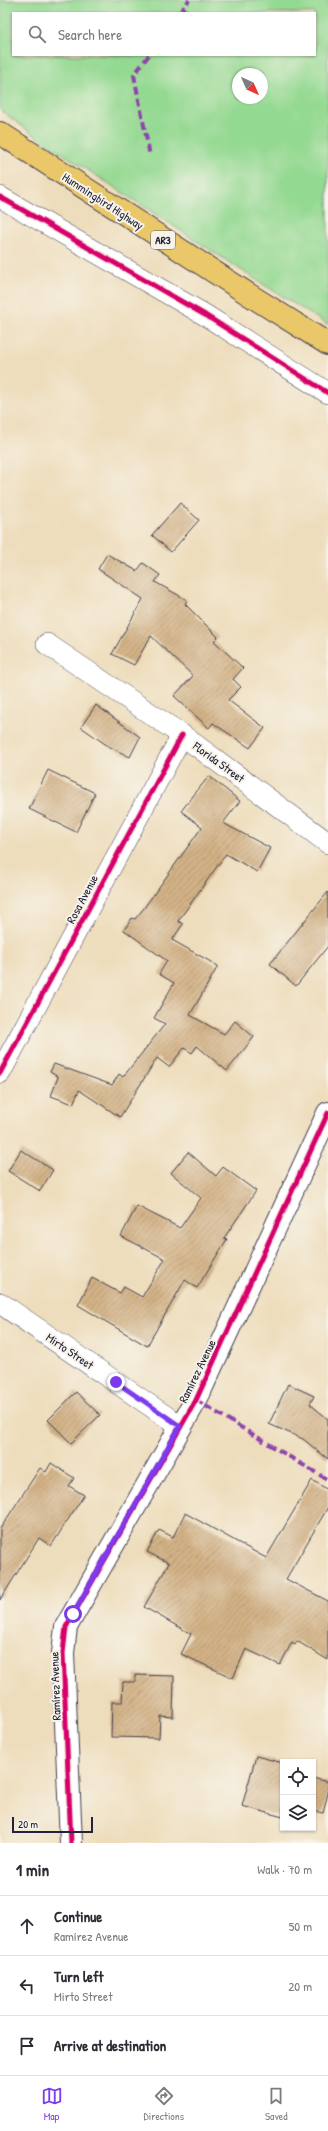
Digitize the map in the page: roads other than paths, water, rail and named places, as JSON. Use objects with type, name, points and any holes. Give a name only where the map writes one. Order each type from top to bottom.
[{"type":"main road","name":"Hummingbird Highway","points":[[0,133],[249,295],[328,344]]},
{"type":"street","points":[[0,197],[205,315],[328,393]]},
{"type":"street","name":"Florida Street","points":[[48,644],[182,735],[328,843]]},
{"type":"street","name":"Rosa Avenue","points":[[0,1073],[182,735]]},
{"type":"street","name":"Ramírez Avenue","points":[[71,1843],[63,1653],[66,1627],[196,1400],[328,1113]]},
{"type":"street","name":"Mirto Street","points":[[0,1303],[180,1426]]}]
